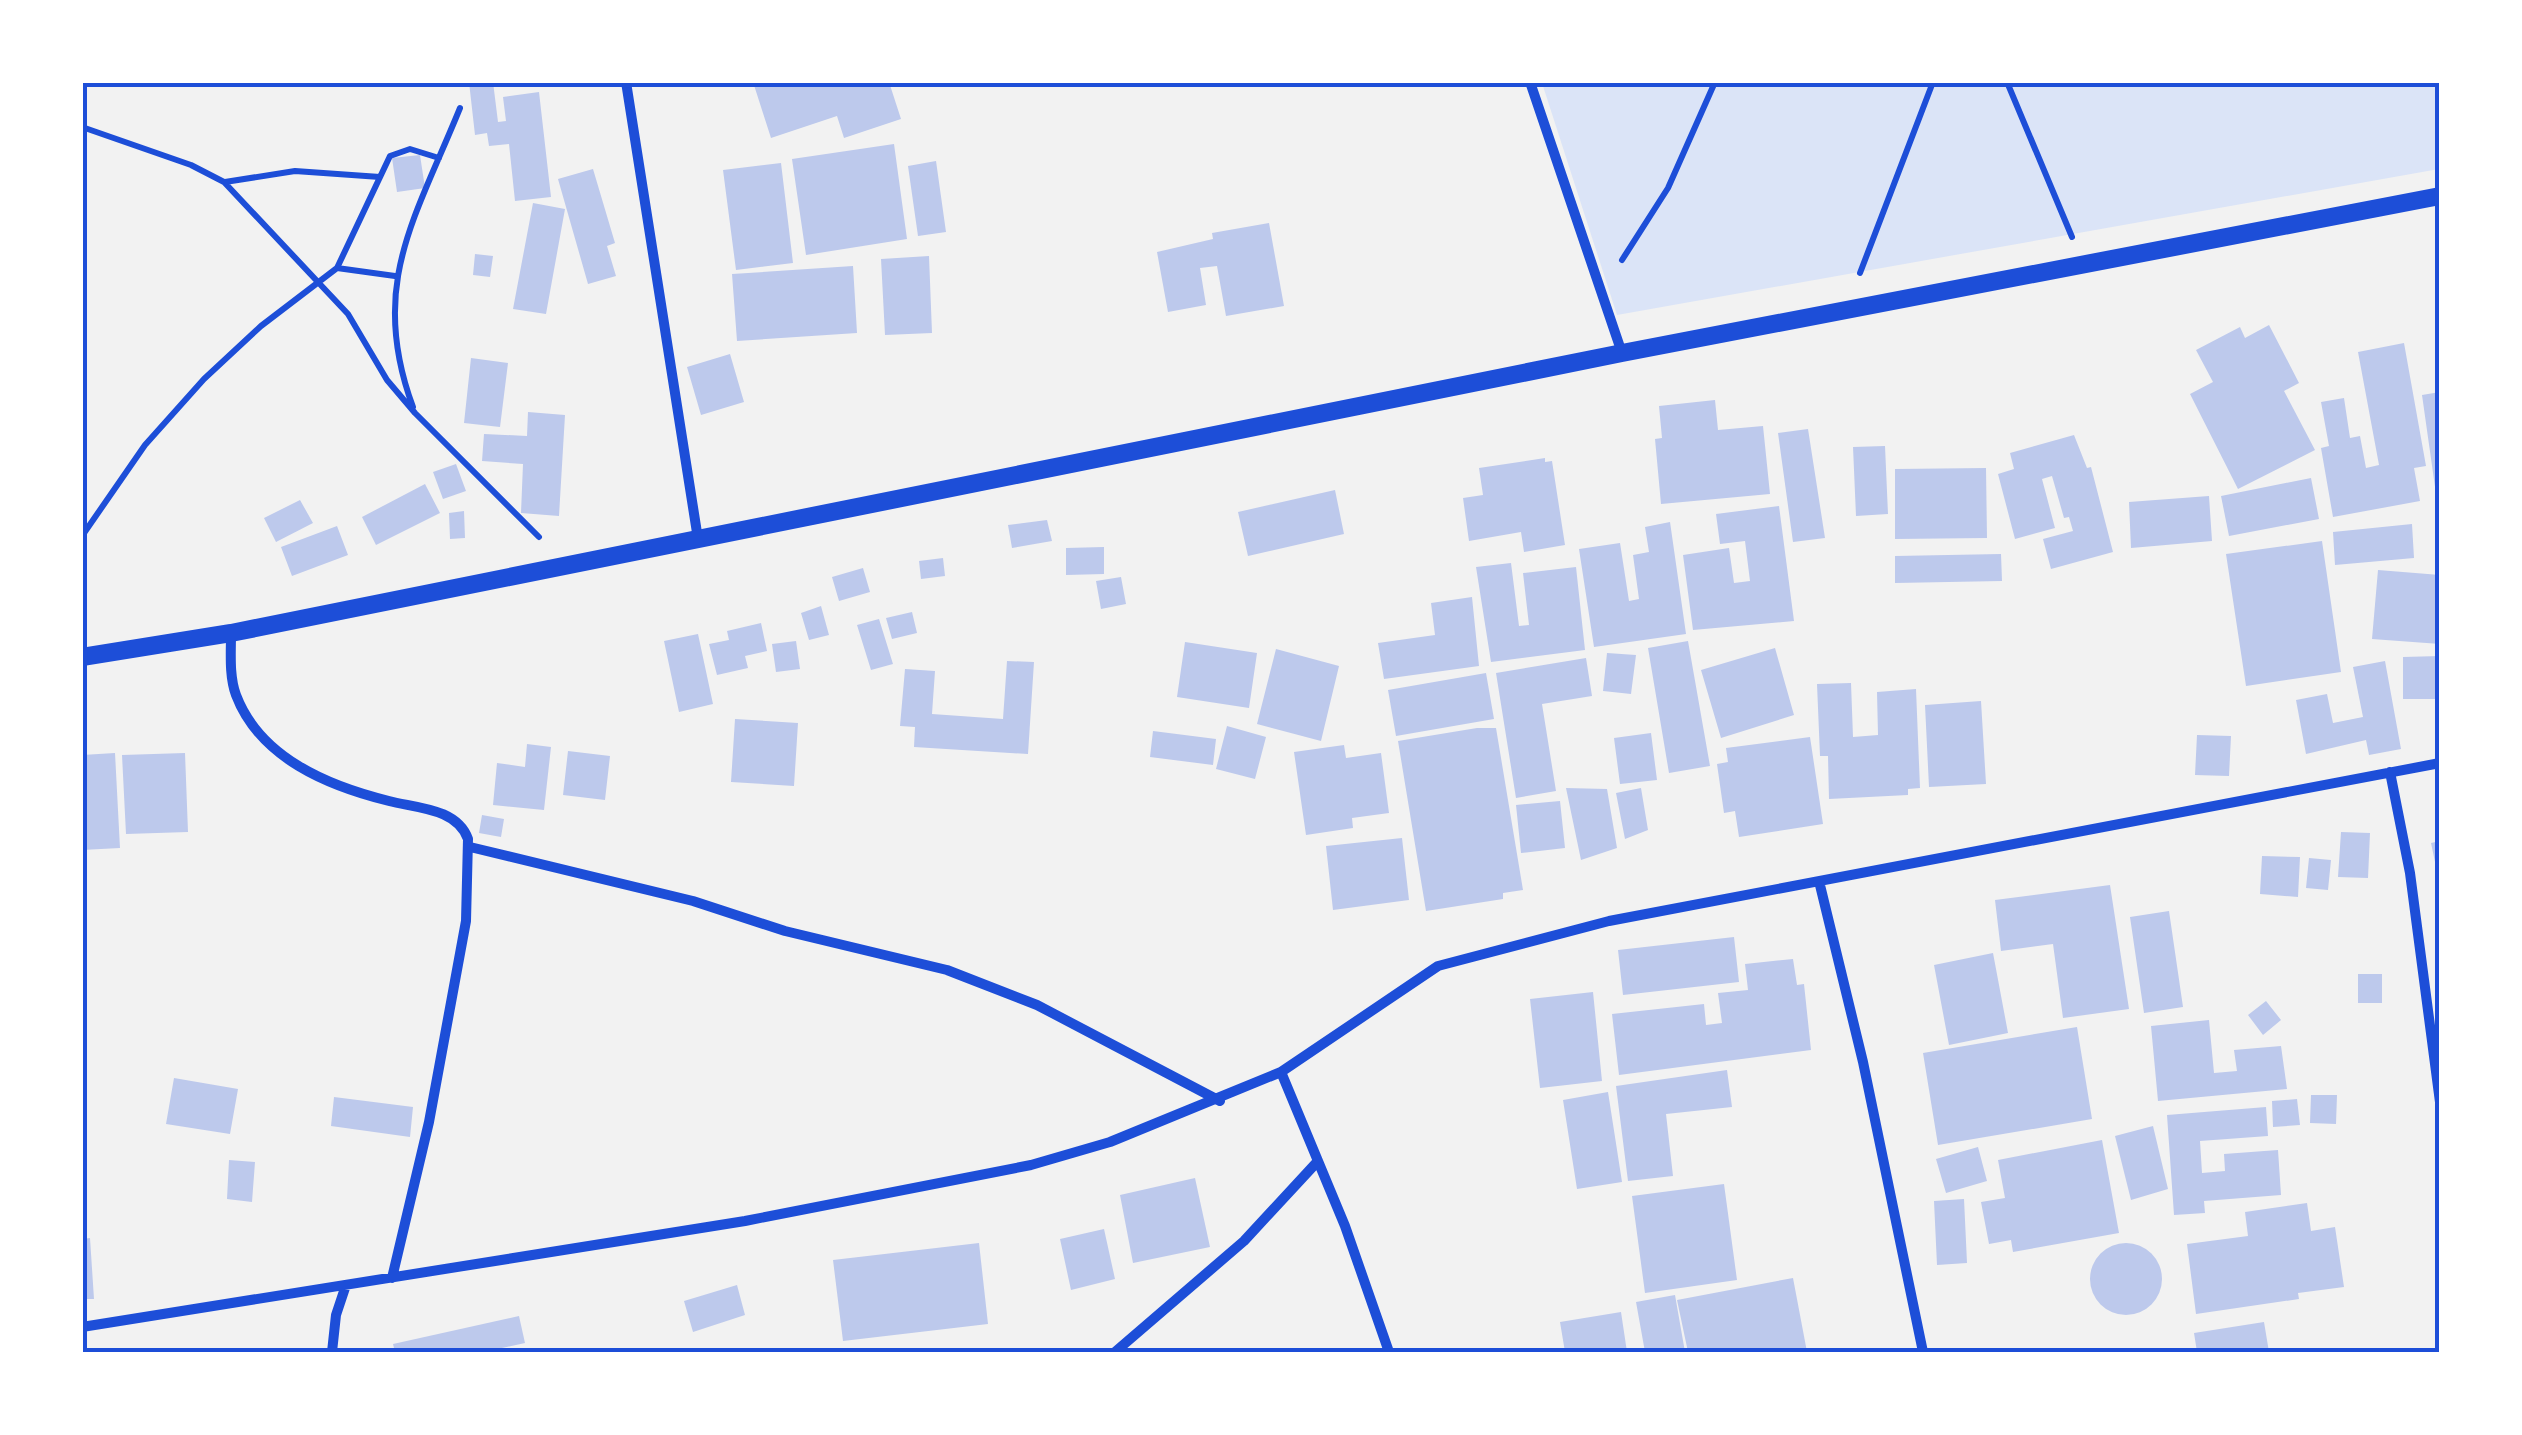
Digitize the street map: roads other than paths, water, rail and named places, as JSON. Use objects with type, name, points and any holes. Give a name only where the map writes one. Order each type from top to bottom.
[{"type":"street","points":[[626,82],[698,539]]},
{"type":"street","points":[[1530,82],[1622,353]]},
{"type":"street","points":[[82,658],[231,634],[1622,353],[2440,196]]},
{"type":"street","points":[[231,634],[235,694],[254,727],[276,751],[321,778],[452,818],[462,826],[470,847],[468,905],[446,1039],[392,1278]]},
{"type":"street","points":[[82,1327],[938,1187],[1110,1142],[1220,1101],[1280,1072],[1438,966],[1609,921],[2440,763]]},
{"type":"street","points":[[2390,772],[2410,873],[2440,1102]]},
{"type":"street","points":[[470,847],[654,890],[816,939],[947,970],[1038,1004],[1220,1101]]},
{"type":"street","points":[[1819,880],[1863,1062],[1924,1352]]},
{"type":"street","points":[[1280,1072],[1318,1161],[1389,1352]]},
{"type":"street","points":[[1115,1352],[1244,1240],[1318,1161]]},
{"type":"street","points":[[332,1352],[336,1314],[346,1285]]}]
